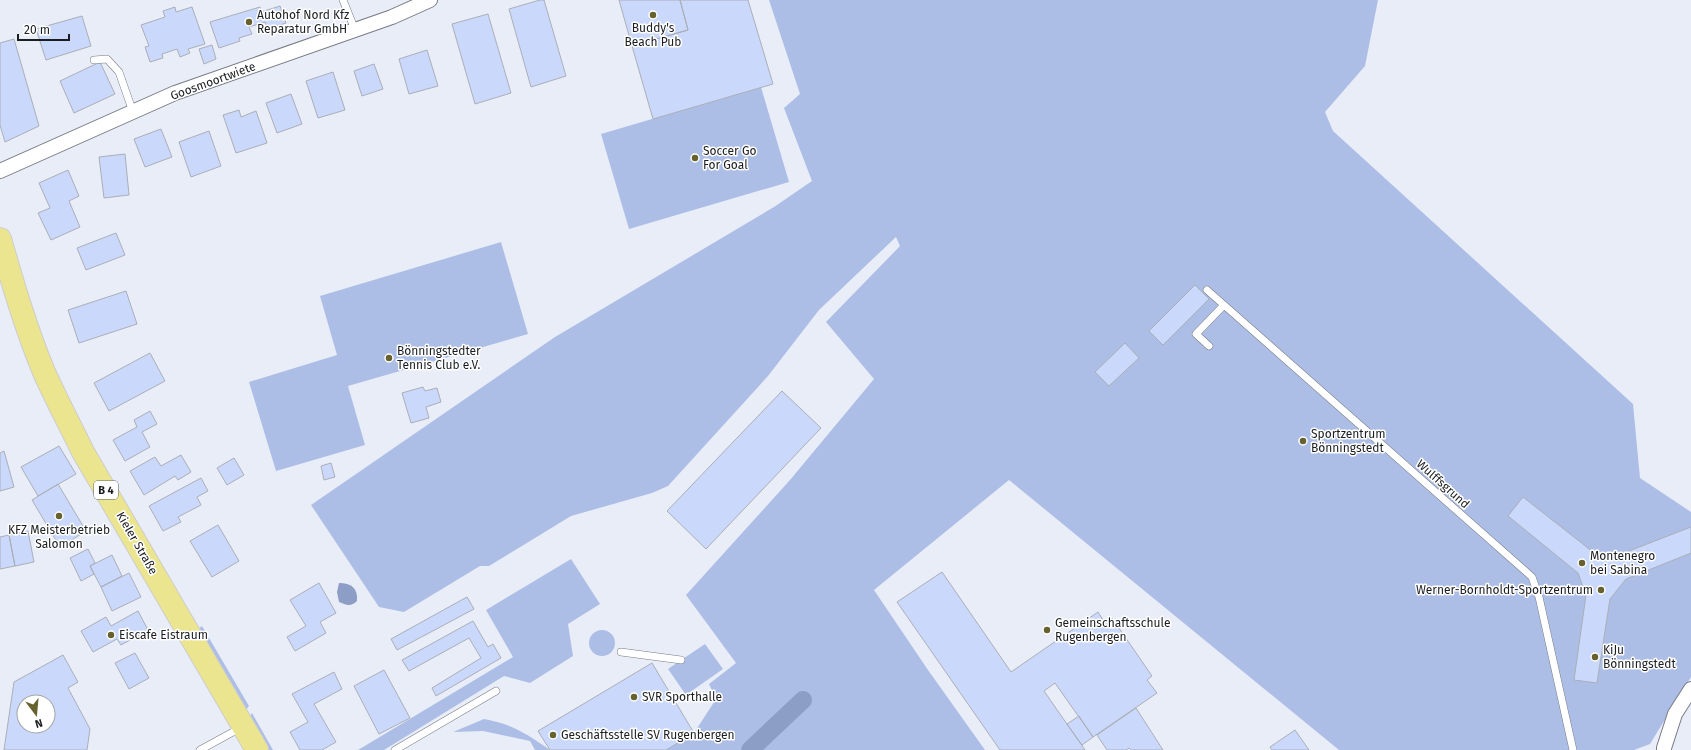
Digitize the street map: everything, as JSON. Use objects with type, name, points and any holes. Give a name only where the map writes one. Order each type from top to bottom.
[{"type":"main road","name":"Kieler Straße","points":[[0,239],[21,311],[44,372],[83,452],[257,750]]},
{"type":"street","name":"Goosmoortwiete","points":[[0,172],[175,93],[392,17],[430,0]]},
{"type":"street","points":[[1664,750],[1675,714],[1691,689]]},
{"type":"lane","points":[[342,0],[355,30]]},
{"type":"lane","points":[[94,60],[107,59],[119,72],[133,112]]},
{"type":"lane","name":"Wulffsgrund","points":[[1207,290],[1532,577],[1539,597],[1573,750]]},
{"type":"lane","points":[[1209,346],[1196,334],[1224,305]]},
{"type":"lane","points":[[621,652],[681,660]]},
{"type":"lane","points":[[396,750],[496,691]]},
{"type":"lane","points":[[200,750],[244,726]]},
{"type":"shaded area","points":[[769,0],[1378,0],[1365,66],[1325,112],[1333,131],[1633,404],[1640,478],[1691,512],[1691,677],[1650,744],[1634,750],[1339,750],[1009,480],[874,590],[928,670],[985,750],[666,750],[694,733],[716,699],[709,684],[736,663],[686,595],[790,480],[874,379],[826,322],[900,246],[896,237],[819,310],[768,376],[668,486],[652,493],[571,516],[489,566],[480,566],[404,612],[379,607],[311,505],[555,337],[774,207],[812,181],[784,108],[800,94]]},
{"type":"shaded area","name":"Soccer Go For Goal","points":[[761,87],[789,182],[629,229],[601,134]]},
{"type":"shaded area","name":"Bönningstedter Tennis Club e.V.","points":[[501,242],[528,334],[348,386],[365,445],[276,471],[249,382],[337,355],[320,296]]},
{"type":"shaded area","points":[[571,559],[600,604],[568,624],[573,656],[530,683],[504,676],[384,750],[358,750],[513,657],[486,610]]},
{"type":"shaded area","points":[[339,583],[347,584],[353,587],[357,596],[357,601],[348,605],[339,602],[337,592]]},
{"type":"shaded area","points":[[202,626],[249,706],[245,711],[196,631]]},
{"type":"shaded area","points":[[602,630],[612,633],[615,643],[612,653],[602,656],[592,653],[589,643],[592,633]]},
{"type":"shaded area","points":[[705,644],[723,669],[686,695],[668,669]]},
{"type":"shaded area","points":[[252,713],[273,750],[263,750],[247,721]]},
{"type":"shaded area","points":[[484,719],[519,730],[550,750],[535,750],[530,741],[483,731],[453,732]]},
{"type":"building","points":[[544,0],[566,76],[531,87],[509,9]]},
{"type":"building","name":"Buddy's Beach Pub","points":[[619,0],[680,0],[688,30],[632,46]]},
{"type":"building","points":[[680,0],[748,0],[773,84],[653,119],[632,46],[688,30]]},
{"type":"building","points":[[280,6],[286,23],[268,29],[265,22],[249,27],[252,34],[239,38],[240,41],[219,48],[210,22],[260,7],[261,12]]},
{"type":"building","points":[[175,7],[176,12],[192,7],[205,44],[188,49],[190,53],[180,57],[177,49],[162,54],[163,58],[150,62],[145,47],[149,46],[141,25],[165,17],[163,11]]},
{"type":"building","points":[[488,14],[511,93],[475,104],[452,24]]},
{"type":"building","points":[[82,16],[91,46],[46,60],[36,29]]},
{"type":"building","points":[[14,39],[39,126],[5,142],[0,125],[0,43]]},
{"type":"building","points":[[212,45],[216,59],[204,64],[199,49]]},
{"type":"building","points":[[427,50],[438,86],[409,94],[399,59]]},
{"type":"building","points":[[100,62],[115,94],[74,113],[60,81]]},
{"type":"building","points":[[374,64],[383,89],[362,96],[354,71]]},
{"type":"building","points":[[333,72],[345,110],[318,118],[306,81]]},
{"type":"building","points":[[291,94],[302,124],[277,133],[266,103]]},
{"type":"building","points":[[239,110],[241,117],[256,111],[267,143],[236,153],[223,115]]},
{"type":"building","points":[[161,129],[172,157],[145,167],[134,139]]},
{"type":"building","points":[[209,131],[221,166],[191,177],[179,142]]},
{"type":"building","points":[[125,154],[129,195],[104,198],[99,157]]},
{"type":"building","points":[[68,170],[79,196],[69,201],[80,227],[51,240],[38,213],[50,208],[39,183]]},
{"type":"building","points":[[116,233],[125,255],[86,270],[77,248]]},
{"type":"building","points":[[1195,285],[1209,299],[1163,345],[1149,331]]},
{"type":"building","points":[[126,291],[137,324],[79,343],[68,310]]},
{"type":"building","points":[[1125,343],[1139,358],[1109,386],[1095,372]]},
{"type":"building","points":[[150,353],[165,381],[109,411],[94,383]]},
{"type":"building","points":[[423,387],[425,391],[437,388],[441,402],[426,407],[429,418],[411,423],[402,393]]},
{"type":"building","points":[[782,391],[821,428],[706,549],[667,511]]},
{"type":"building","points":[[150,411],[157,424],[142,432],[150,447],[125,461],[113,440],[137,427],[134,420]]},
{"type":"building","points":[[59,446],[76,474],[38,496],[21,467]]},
{"type":"building","points":[[4,451],[14,487],[0,491],[0,453]]},
{"type":"building","points":[[181,455],[191,472],[178,480],[175,476],[144,495],[130,471],[155,457],[161,466]]},
{"type":"building","points":[[234,458],[244,475],[227,485],[217,468]]},
{"type":"building","points":[[331,463],[335,477],[324,480],[321,466]]},
{"type":"building","points":[[201,478],[208,491],[197,497],[201,505],[178,517],[181,522],[163,531],[149,506]]},
{"type":"building","name":"KFZ Meisterbetrieb Salomon","points":[[58,484],[86,531],[60,547],[32,500]]},
{"type":"building","name":"Werner-Bornholdt-Sportzentrum","points":[[1523,497],[1593,552],[1616,556],[1691,527],[1691,553],[1626,579],[1610,599],[1597,683],[1574,680],[1586,595],[1578,573],[1508,516]]},
{"type":"building","points":[[218,525],[239,561],[212,577],[190,541]]},
{"type":"building","points":[[28,531],[34,562],[15,566],[9,535]]},
{"type":"building","points":[[9,535],[15,566],[0,569],[0,537]]},
{"type":"building","points":[[88,549],[95,563],[90,566],[94,574],[81,581],[70,558]]},
{"type":"building","points":[[112,555],[122,576],[101,587],[90,566]]},
{"type":"building","points":[[942,572],[1011,672],[1098,612],[1105,623],[1112,618],[1152,676],[1147,680],[1157,693],[1093,737],[1055,683],[1044,691],[1085,750],[1000,750],[897,602]]},
{"type":"building","points":[[129,573],[141,597],[112,611],[101,587]]},
{"type":"building","points":[[319,583],[336,613],[320,622],[326,633],[295,651],[287,637],[306,626],[290,600]]},
{"type":"building","points":[[467,597],[474,609],[397,650],[391,639]]},
{"type":"building","name":"Eiscafe Eistraum","points":[[138,611],[148,630],[121,645],[117,639],[93,652],[81,631],[106,617],[111,626]]},
{"type":"building","points":[[473,621],[488,647],[493,644],[501,658],[436,696],[432,688],[481,658],[469,638],[409,671],[402,660]]},
{"type":"building","points":[[135,653],[149,678],[129,689],[115,663]]},
{"type":"building","points":[[63,655],[78,682],[68,688],[90,729],[87,750],[4,750],[14,682]]},
{"type":"building","name":"SVR Sporthalle","points":[[652,663],[694,733],[666,750],[550,750],[538,731]]},
{"type":"building","points":[[384,670],[410,718],[379,734],[354,686]]},
{"type":"building","points":[[334,672],[342,689],[314,704],[336,742],[322,750],[300,750],[290,732],[308,722],[292,694]]},
{"type":"building","points":[[1136,708],[1163,750],[1131,750],[1129,748],[1126,750],[1107,750],[1097,735]]},
{"type":"building","points":[[1079,716],[1093,737],[1082,745],[1067,724]]},
{"type":"building","points":[[1295,730],[1309,750],[1272,750],[1270,747]]},
{"type":"waterway","points":[[750,750],[803,700]]},
{"type":"place","name":"Buddy's Beach Pub","points":[[653,15]]},
{"type":"place","name":"Autohof Nord Kfz Reparatur GmbH","points":[[249,22]]},
{"type":"place","name":"Soccer Go For Goal","points":[[695,158]]},
{"type":"place","name":"Bönningstedter Tennis Club e.V.","points":[[389,358]]},
{"type":"place","name":"Sportzentrum Bönningstedt","points":[[1303,441]]},
{"type":"place","name":"KFZ Meisterbetrieb Salomon","points":[[59,516]]},
{"type":"place","name":"Montenegro bei Sabina","points":[[1582,563]]},
{"type":"place","name":"Werner-Bornholdt-Sportzentrum","points":[[1601,590]]},
{"type":"place","name":"Gemeinschaftsschule Rugenbergen","points":[[1047,630]]},
{"type":"place","name":"Eiscafe Eistraum","points":[[111,635]]},
{"type":"place","name":"KiJu Bönningstedt","points":[[1595,657]]},
{"type":"place","name":"SVR Sporthalle","points":[[634,697]]},
{"type":"place","name":"Geschäftsstelle SV Rugenbergen","points":[[553,735]]}]
